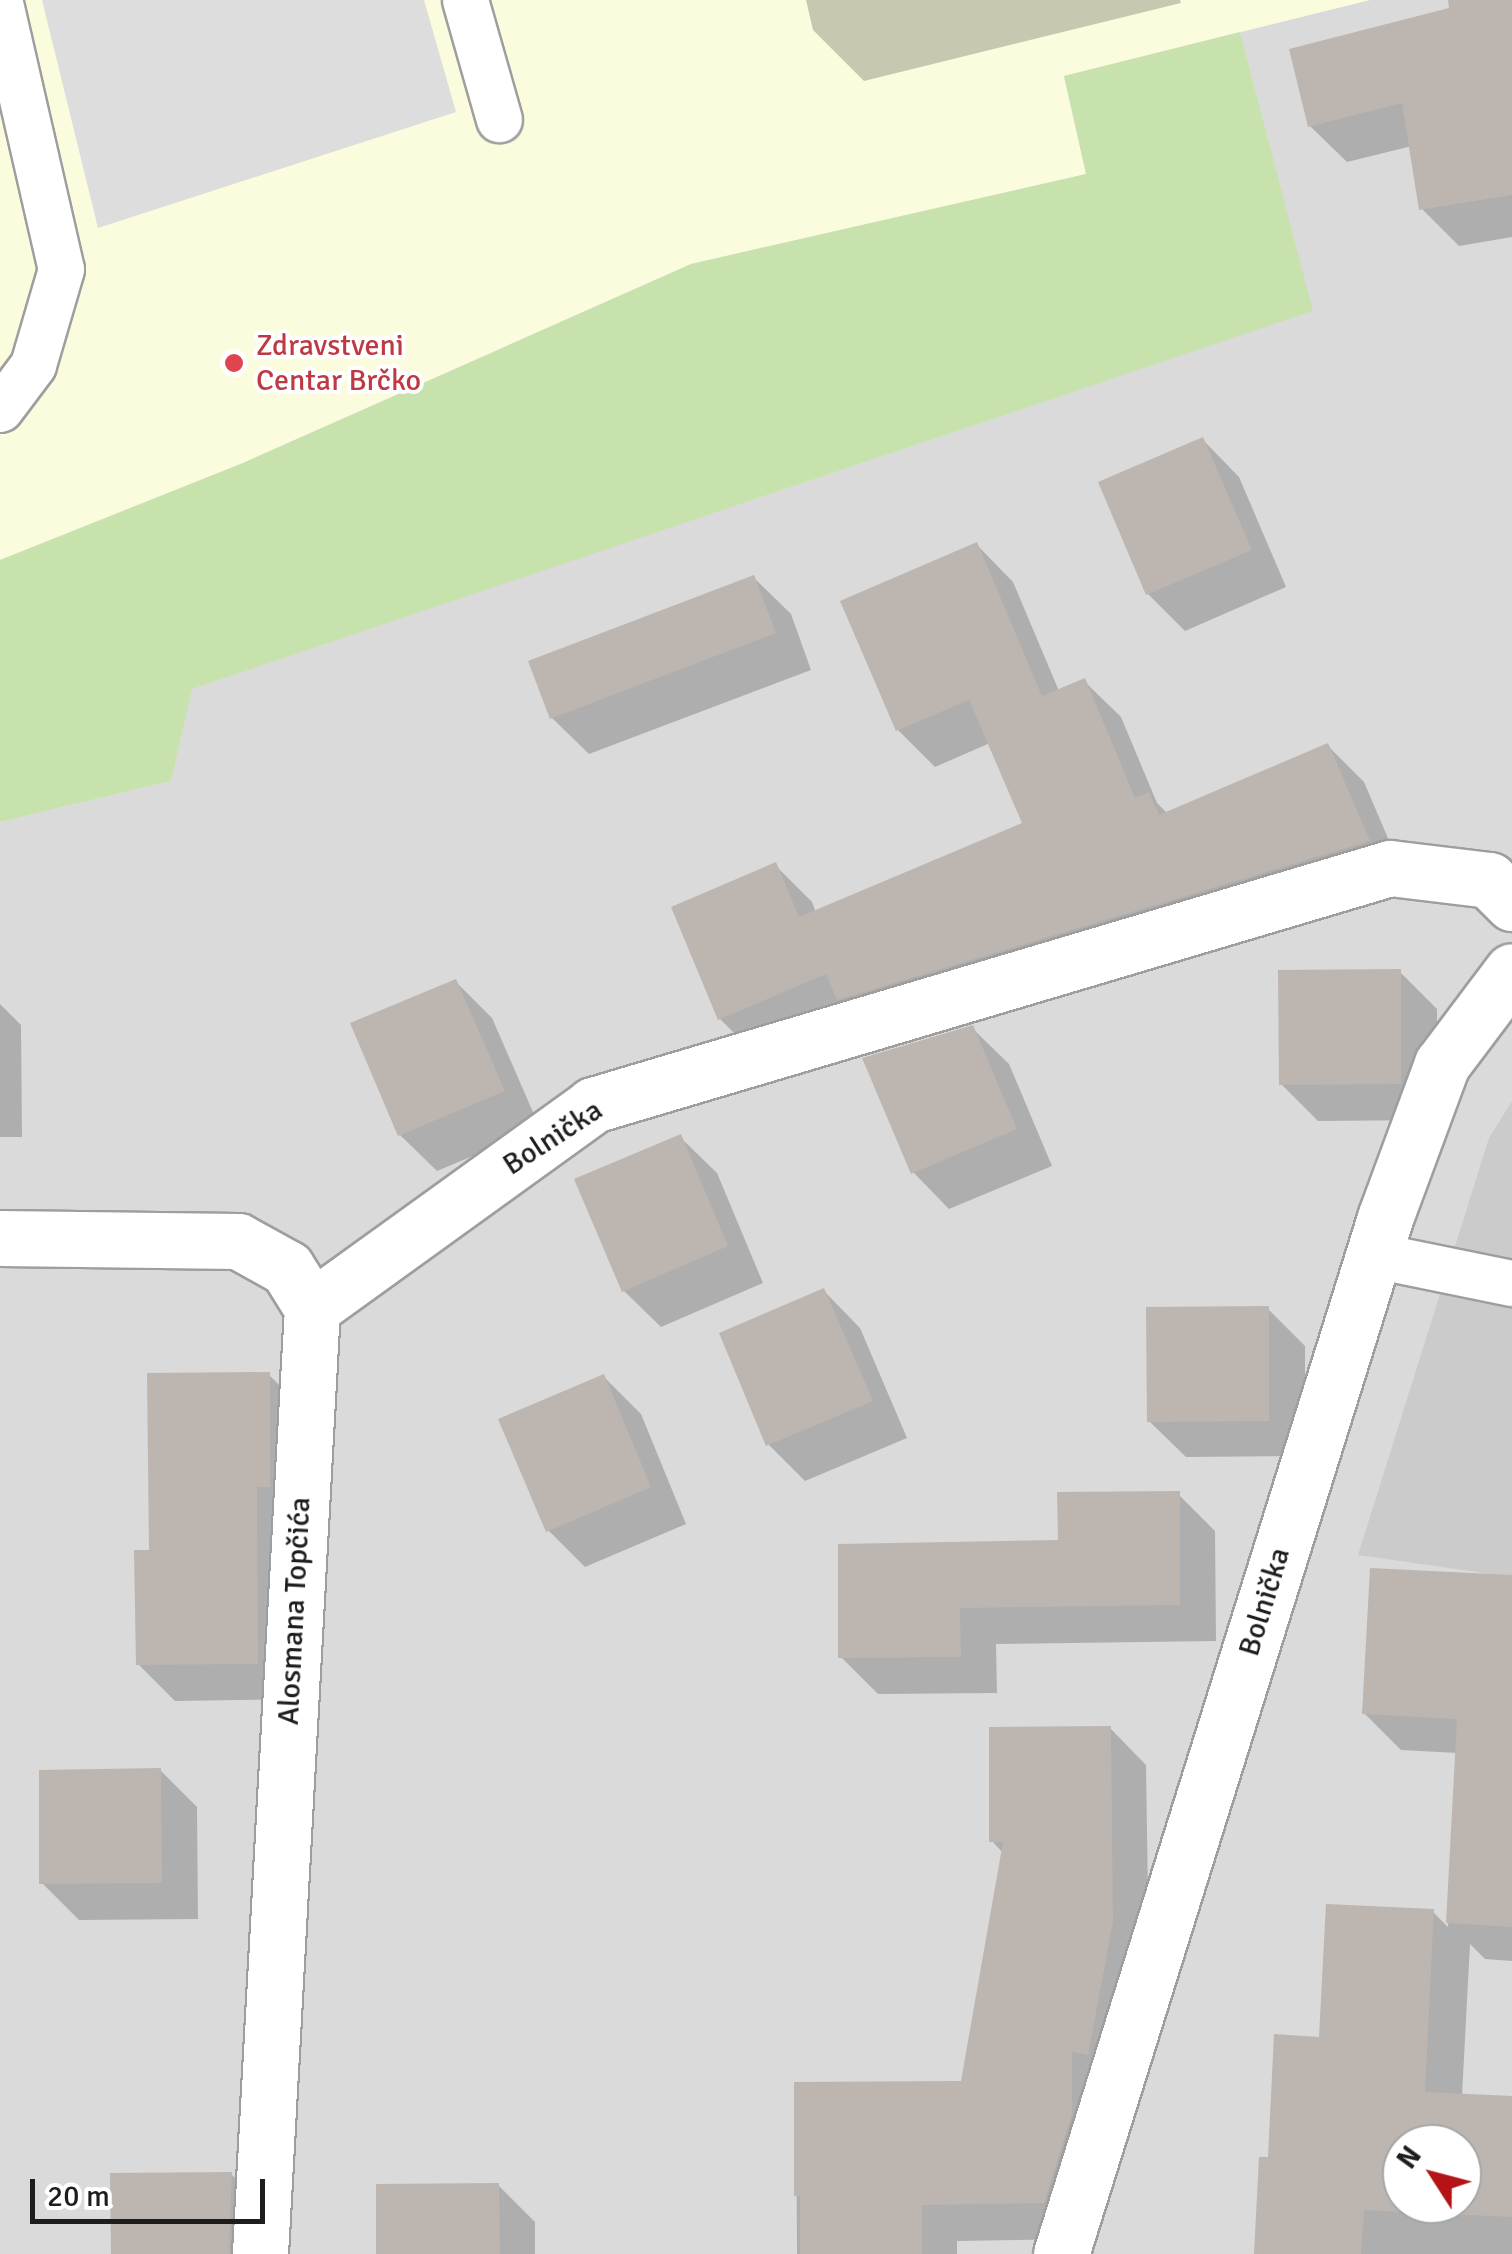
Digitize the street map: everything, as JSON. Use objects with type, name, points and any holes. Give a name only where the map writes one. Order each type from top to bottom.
[{"type":"street","name":"Bolnička","points":[[312,1308],[593,1105],[1390,868],[1489,880],[1512,903]]},
{"type":"street","name":"Bolnička","points":[[1061,2254],[1374,1255],[1442,1064],[1512,970]]},
{"type":"street","points":[[0,1238],[238,1242],[286,1268],[312,1308]]},
{"type":"street","name":"Alosmana Topčića","points":[[260,2254],[312,1308]]},
{"type":"lane","points":[[466,0],[500,119]]},
{"type":"lane","points":[[0,3],[61,269],[33,365],[0,409]]},
{"type":"lane","points":[[1374,1255],[1512,1282]]},
{"type":"shaded area","name":"Zdravstveni Centar Brčko","points":[[0,0],[1370,0],[1064,76],[1086,174],[691,264],[243,463],[0,560]]},
{"type":"shaded area","points":[[42,0],[424,0],[456,112],[98,228]]},
{"type":"shaded area","points":[[1369,0],[1512,0],[1512,2254],[0,2254],[0,822],[171,781],[191,689],[1312,311],[1240,32]]},
{"type":"shaded area","points":[[1512,1101],[1512,1577],[1358,1555],[1489,1138]]},
{"type":"green space","points":[[1240,32],[1313,311],[192,689],[171,781],[0,822],[0,560],[243,463],[691,264],[1086,174],[1064,76]]},
{"type":"building","points":[[1448,0],[1512,0],[1512,195],[1419,210],[1402,103],[1308,127],[1289,49],[1449,8]]},
{"type":"building","points":[[1203,437],[1252,550],[1146,595],[1098,482]]},
{"type":"building","points":[[977,542],[1042,696],[1085,678],[1135,798],[1149,792],[1159,815],[1328,743],[1370,841],[837,1000],[826,974],[718,1020],[671,907],[776,862],[799,917],[1022,823],[969,700],[896,731],[840,601]]},
{"type":"building","points":[[754,575],[776,633],[550,719],[528,661]]},
{"type":"building","points":[[1401,969],[1401,1084],[1279,1085],[1278,970]]},
{"type":"building","points":[[456,979],[505,1091],[398,1136],[350,1023]]},
{"type":"building","points":[[973,1025],[1017,1129],[911,1174],[862,1058]]},
{"type":"building","points":[[681,1134],[728,1246],[622,1292],[574,1179]]},
{"type":"building","points":[[824,1288],[873,1401],[766,1446],[719,1333]]},
{"type":"building","points":[[1269,1306],[1269,1421],[1147,1422],[1146,1307]]},
{"type":"building","points":[[270,1372],[270,1487],[257,1487],[258,1664],[136,1665],[134,1550],[149,1550],[147,1373]]},
{"type":"building","points":[[604,1374],[651,1487],[546,1532],[498,1419]]},
{"type":"building","points":[[1180,1491],[1180,1605],[960,1608],[961,1657],[838,1658],[838,1544],[1058,1540],[1057,1492]]},
{"type":"building","points":[[1370,1568],[1512,1575],[1512,1927],[1446,1923],[1457,1719],[1362,1714]]},
{"type":"building","points":[[1111,1726],[1113,1922],[1088,2055],[1072,2052],[1072,2114],[1044,2203],[922,2205],[922,2254],[800,2254],[800,2196],[794,2196],[794,2082],[961,2081],[1003,1842],[989,1842],[989,1727]]},
{"type":"building","points":[[161,1768],[162,1883],[39,1884],[39,1770]]},
{"type":"building","points":[[1326,1904],[1434,1909],[1425,2092],[1512,2096],[1512,2217],[1482,2216],[1482,2124],[1382,2124],[1382,2211],[1364,2210],[1361,2254],[1254,2254],[1259,2157],[1268,2157],[1274,2034],[1319,2037]]},
{"type":"building","points":[[232,2172],[229,2254],[111,2254],[110,2173]]},
{"type":"building","points":[[499,2183],[500,2254],[376,2254],[376,2184]]},
{"type":"place","name":"Zdravstveni Centar Brčko","points":[[234,363]]}]
